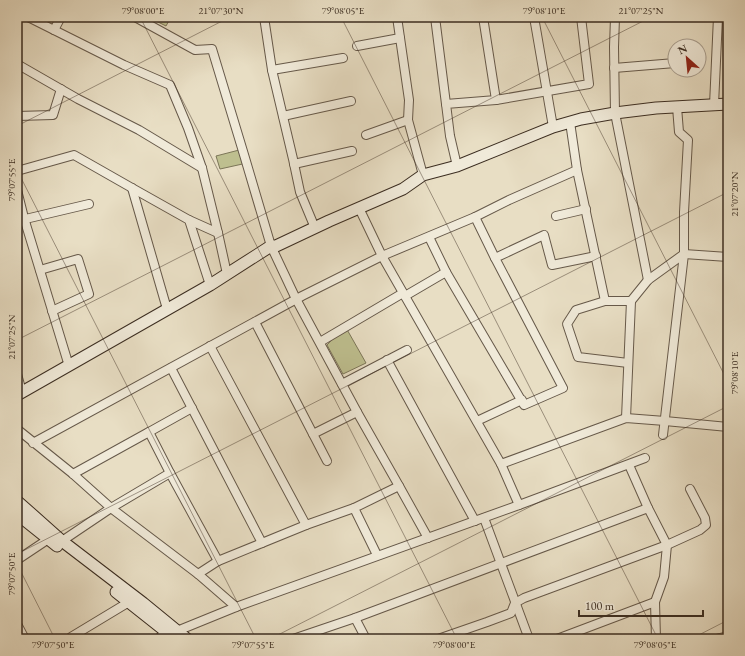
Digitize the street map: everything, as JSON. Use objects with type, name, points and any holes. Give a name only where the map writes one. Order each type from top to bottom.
[{"type":"street","points":[[28,17],[124,65],[170,85],[188,128],[202,168],[227,274]]},
{"type":"street","points":[[54,30],[61,17]]},
{"type":"street","points":[[135,17],[195,50],[212,49],[271,246],[296,299],[357,412],[428,538]]},
{"type":"street","points":[[265,17],[272,70],[300,192],[315,228]]},
{"type":"street","points":[[397,17],[408,100],[408,120],[423,175]]},
{"type":"street","points":[[435,17],[450,136],[456,166]]},
{"type":"street","points":[[483,17],[496,100]]},
{"type":"street","points":[[534,17],[553,127]]},
{"type":"street","points":[[446,104],[496,100],[589,84],[581,17]]},
{"type":"street","points":[[615,17],[615,113],[648,280]]},
{"type":"street","points":[[714,105],[718,17]]},
{"type":"street","points":[[357,46],[400,38]]},
{"type":"street","points":[[272,70],[343,58]]},
{"type":"street","points":[[17,64],[78,99],[139,130],[202,168]]},
{"type":"street","points":[[614,68],[667,65]]},
{"type":"street","points":[[17,116],[53,115],[61,89]]},
{"type":"street","points":[[283,116],[351,101]]},
{"type":"street","points":[[17,374],[20,394],[210,285],[271,246],[276,246],[403,189],[423,175],[456,166],[553,127],[570,122],[615,113],[656,108],[728,104]]},
{"type":"street","points":[[663,435],[684,254],[684,212],[688,140],[679,132],[677,107]]},
{"type":"street","points":[[366,135],[408,120]]},
{"type":"street","points":[[570,122],[577,170],[605,301]]},
{"type":"street","points":[[294,164],[352,151]]},
{"type":"street","points":[[17,172],[74,154],[189,220],[218,233]]},
{"type":"street","points":[[33,443],[296,299],[382,256],[475,217],[509,200],[577,170]]},
{"type":"street","points":[[132,188],[167,309]]},
{"type":"street","points":[[17,190],[20,219],[40,270],[69,366]]},
{"type":"street","points":[[20,219],[89,204]]},
{"type":"street","points":[[359,208],[382,256],[502,464],[519,505]]},
{"type":"street","points":[[556,216],[586,209]]},
{"type":"street","points":[[429,237],[446,272],[524,405],[563,388],[475,217]]},
{"type":"street","points":[[189,220],[210,285]]},
{"type":"street","points":[[495,258],[544,235],[552,265],[596,256]]},
{"type":"street","points":[[626,418],[631,301],[648,280],[684,254],[728,257]]},
{"type":"street","points":[[40,270],[78,259],[89,294],[52,311]]},
{"type":"street","points":[[320,342],[446,272]]},
{"type":"street","points":[[628,363],[578,356],[567,324],[576,310],[605,301],[631,301]]},
{"type":"street","points":[[255,322],[327,461]]},
{"type":"street","points":[[210,346],[306,525]]},
{"type":"street","points":[[342,384],[407,350]]},
{"type":"street","points":[[387,360],[475,521]]},
{"type":"street","points":[[171,368],[262,543]]},
{"type":"street","points":[[476,421],[522,400]]},
{"type":"street","points":[[73,474],[192,408]]},
{"type":"street","points":[[313,434],[357,412]]},
{"type":"street","points":[[502,464],[626,418],[728,427]]},
{"type":"street","points":[[17,429],[73,474],[112,508],[198,574],[236,607]]},
{"type":"street","points":[[149,432],[218,561]]},
{"type":"street","points":[[157,639],[173,634],[236,607],[377,555],[484,518],[645,458]]},
{"type":"street","points":[[628,465],[667,545],[664,577],[655,602],[656,639]]},
{"type":"street","points":[[17,560],[56,540],[170,473]]},
{"type":"street","points":[[198,574],[218,561],[306,525],[354,508],[399,486]]},
{"type":"street","points":[[438,639],[511,612],[515,603],[524,598],[667,545],[700,530],[706,525],[705,518],[690,489]]},
{"type":"street","points":[[17,501],[56,540],[129,602],[155,618]]},
{"type":"street","points":[[354,508],[377,555]]},
{"type":"street","points":[[292,639],[355,618],[648,508]]},
{"type":"street","points":[[17,514],[56,540],[173,634],[187,639]]},
{"type":"street","points":[[484,518],[529,639]]},
{"type":"street","points":[[70,638],[129,602]]},
{"type":"street","points":[[557,639],[655,602]]},
{"type":"street","points":[[355,618],[366,639]]},
{"type":"street","points":[[17,624],[26,639]]},
{"type":"street","points":[[716,639],[728,636]]},
{"type":"green space","points":[[148,17],[171,17],[166,26]]},
{"type":"green space","points":[[243,149],[247,163],[220,169],[216,156]]},
{"type":"green space","points":[[345,326],[366,363],[343,374],[327,345]]}]
